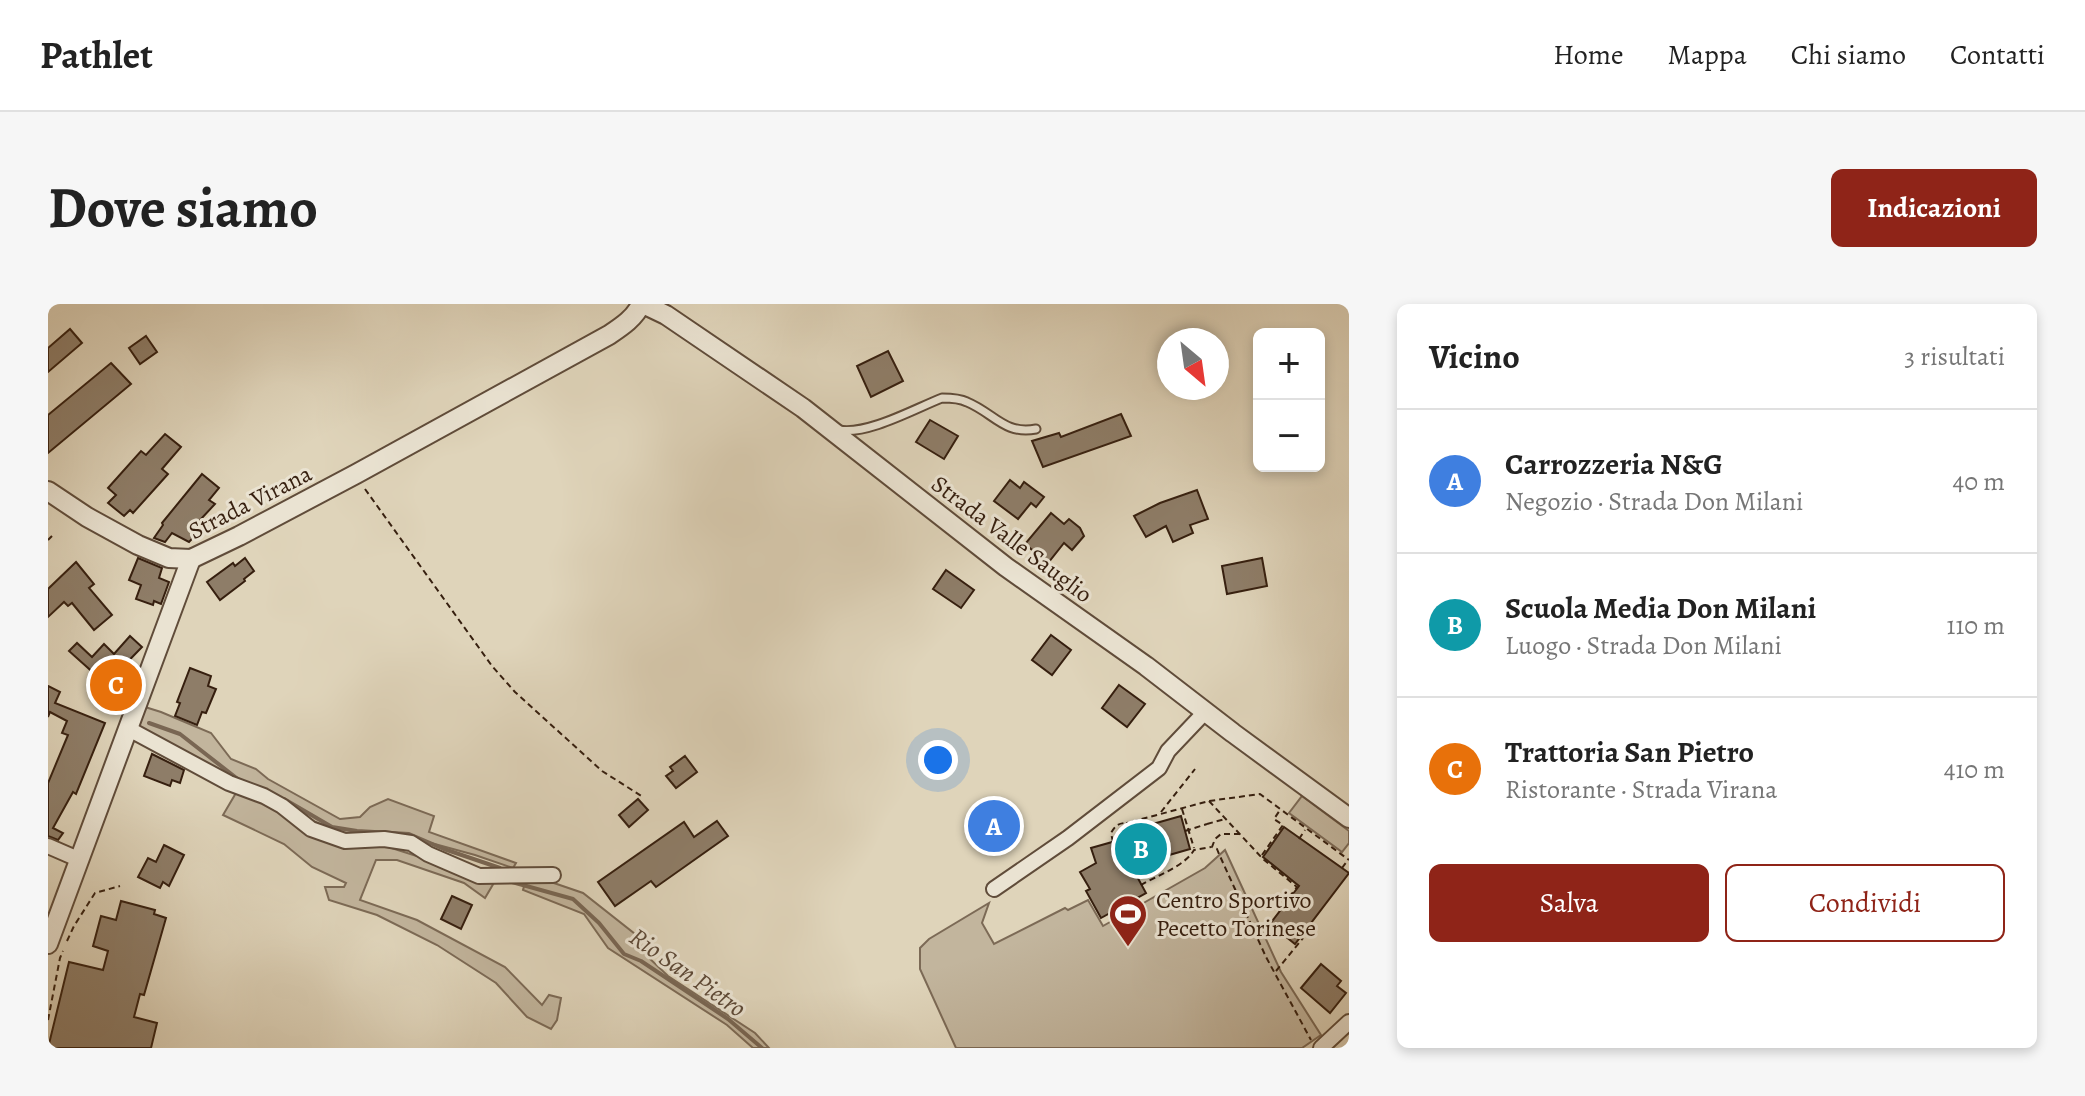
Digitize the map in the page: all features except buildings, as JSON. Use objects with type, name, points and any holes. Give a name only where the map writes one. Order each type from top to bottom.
[{"type":"street","name":"Strada Valle Sauglio","points":[[642,304],[666,315],[803,408],[1006,567],[1146,666],[1349,818]]},
{"type":"street","name":"Strada Virana","points":[[48,944],[191,559],[356,474],[609,335],[627,322],[642,304]]},
{"type":"street","points":[[48,491],[138,545],[169,558],[191,559]]},
{"type":"street","points":[[994,889],[1068,838],[1159,768],[1168,751],[1205,712]]},
{"type":"street","points":[[127,728],[229,783],[264,796],[311,829],[345,841],[384,839],[411,843],[428,854],[479,876],[553,875]]},
{"type":"street","points":[[48,846],[78,859]]},
{"type":"street","points":[[1318,1048],[1349,1022]]},
{"type":"lane","points":[[829,428],[847,431],[863,429],[942,398],[956,398],[1010,428],[1022,432],[1036,429]]},
{"type":"path","points":[[356,474],[492,666],[515,692],[602,771],[643,797]]},
{"type":"path","points":[[48,540],[52,536]]},
{"type":"path","points":[[1159,814],[1195,769]]},
{"type":"path","points":[[1113,842],[1111,833],[1121,823],[1209,801],[1260,794],[1349,860],[1342,868]]},
{"type":"path","points":[[1209,801],[1261,856],[1297,887],[1280,911]]},
{"type":"path","points":[[1182,808],[1194,850]]},
{"type":"path","points":[[1261,856],[1283,825],[1274,819],[1281,809]]},
{"type":"path","points":[[1185,831],[1227,820]]},
{"type":"path","points":[[1225,834],[1227,820]]},
{"type":"path","points":[[1127,823],[1132,837]]},
{"type":"path","points":[[1299,839],[1306,828]]},
{"type":"path","points":[[1212,847],[1221,834],[1240,834]]},
{"type":"path","points":[[1141,885],[1181,862],[1194,850],[1217,849],[1275,973],[1318,1048]]},
{"type":"path","points":[[48,1020],[60,958],[74,926],[95,893],[120,886]]},
{"type":"path","points":[[1275,973],[1303,938]]},
{"type":"shaded area","points":[[145,707],[211,733],[231,759],[256,769],[268,779],[340,819],[360,817],[370,807],[388,799],[434,816],[429,832],[516,863],[513,868],[431,843],[382,835],[351,837],[315,822],[145,732],[138,725]]},
{"type":"shaded area","points":[[236,793],[262,799],[308,830],[379,844],[495,881],[485,898],[464,883],[397,860],[376,860],[360,900],[417,920],[505,967],[542,1005],[549,995],[561,998],[557,1020],[551,1029],[527,1017],[496,983],[437,945],[377,915],[329,900],[325,887],[344,887],[346,883],[312,867],[284,844],[223,815]]},
{"type":"shaded area","points":[[1302,796],[1349,831],[1349,843],[1342,852],[1289,813]]},
{"type":"shaded area","name":"Centro Sportivo Pecetto Torinese","points":[[1225,850],[1281,972],[1321,1035],[1302,1048],[956,1048],[920,969],[920,948],[929,939],[989,903],[982,923],[994,944],[1065,908],[1068,910],[1088,900],[1103,926],[1205,868]]},
{"type":"shaded area","points":[[548,881],[583,893],[635,934],[648,957],[668,976],[755,1033],[769,1048],[753,1048],[727,1025],[608,948],[584,914],[523,890],[525,883]]},
{"type":"waterway","name":"Rio San Pietro","points":[[149,723],[180,734],[239,780]]},
{"type":"waterway","name":"Rio San Pietro","points":[[284,799],[332,827],[409,834],[500,868]]},
{"type":"waterway","name":"Rio San Pietro","points":[[512,882],[573,899],[599,923],[624,954],[641,961],[728,1019],[762,1048]]},
{"type":"place","name":"Trattoria San Pietro","points":[[116,685]]},
{"type":"place","name":"Carrozzeria N&G","points":[[994,826]]},
{"type":"place","name":"Scuola Media Don Milani","points":[[1141,849]]},
{"type":"place","name":"Centro Sportivo Pecetto Torinese","points":[[1128,948]]}]
